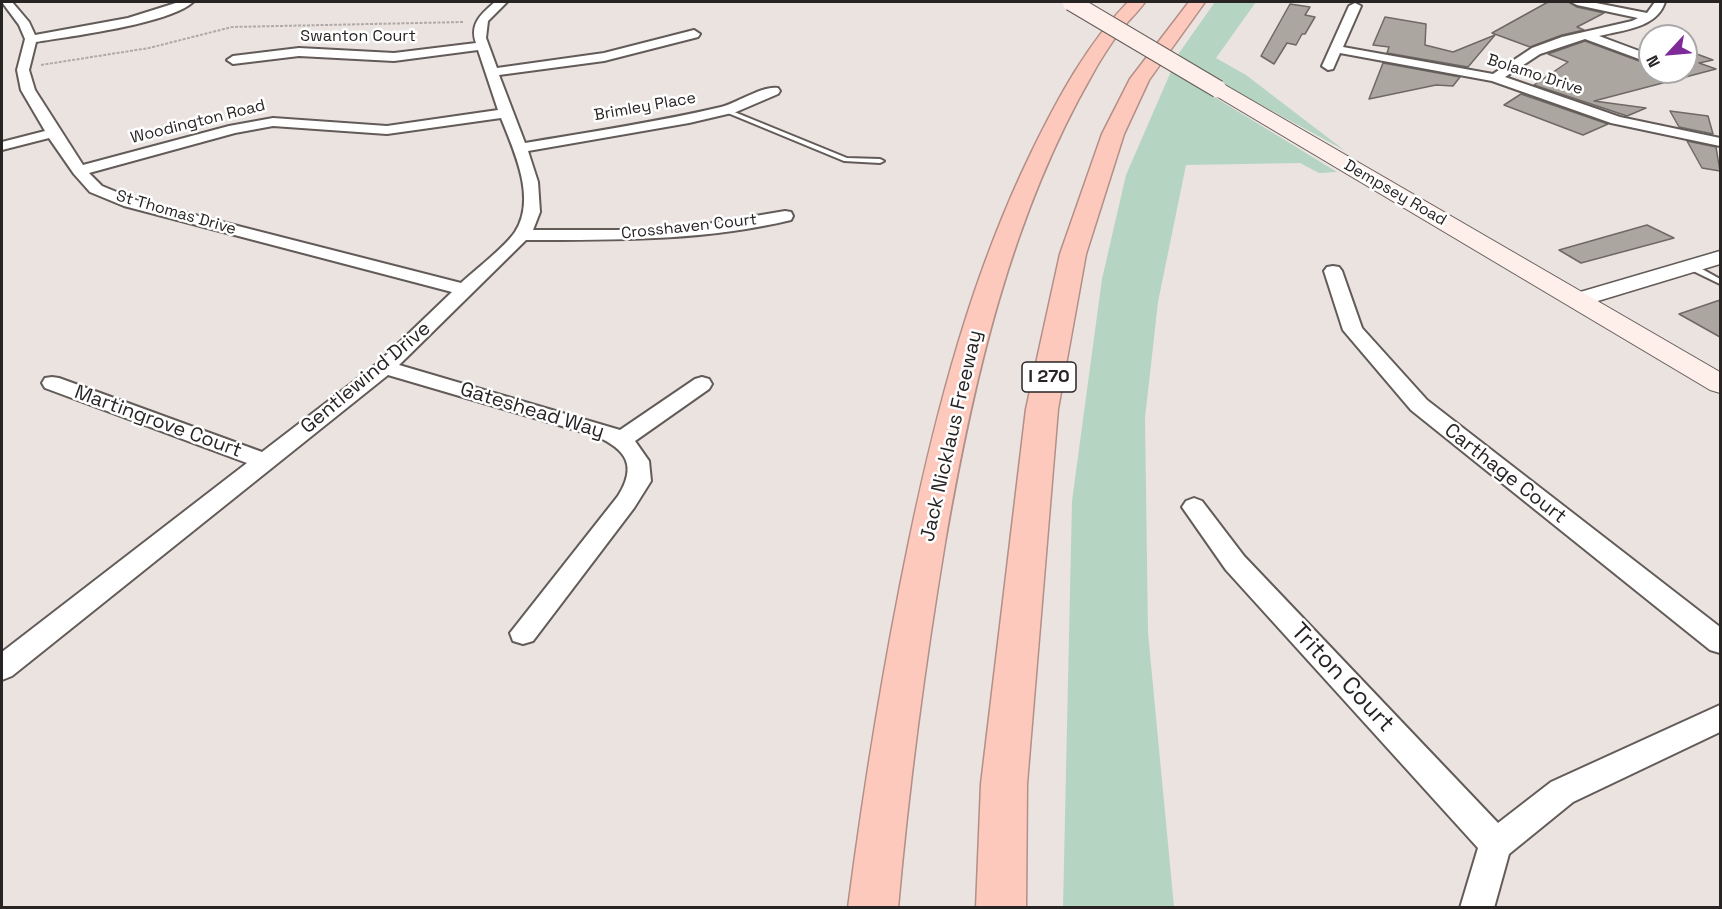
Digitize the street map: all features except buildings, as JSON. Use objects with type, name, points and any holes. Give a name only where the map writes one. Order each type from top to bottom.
[{"type":"highway","name":"Jack Nicklaus Freeway","points":[[873,908],[899,699],[939,477],[974,335],[1009,228],[1038,159],[1087,65],[1125,13],[1137,2]]},
{"type":"highway","name":"I 270","points":[[1000,908],[1004,784],[1041,421],[1072,254],[1113,134],[1140,79],[1197,2]]},
{"type":"main road","name":"Dempsey Road","points":[[1071,2],[1720,384]]},
{"type":"street","points":[[7,8],[25,24],[31,39],[138,20],[187,2]]},
{"type":"street","points":[[482,20],[501,2]]},
{"type":"street","points":[[1577,2],[1650,17]]},
{"type":"street","points":[[1495,78],[1536,51],[1566,40],[1625,27],[1650,17],[1655,13],[1660,2]]},
{"type":"street","points":[[1328,66],[1355,6]]},
{"type":"street","name":"Gentlewind Drive","points":[[2,668],[385,367],[522,235],[532,212],[530,182],[494,72],[483,46],[480,29],[482,20]]},
{"type":"street","points":[[494,72],[604,57],[694,34]]},
{"type":"street","points":[[1587,36],[1638,55]]},
{"type":"street","name":"St Thomas Drive","points":[[31,39],[24,68],[28,90],[79,171],[96,189],[130,202],[413,279],[467,290]]},
{"type":"street","name":"Swanton Court","points":[[233,60],[298,52],[394,57],[483,46]]},
{"type":"street","name":"Bolamo Drive","points":[[1336,49],[1495,78],[1616,120],[1720,142]]},
{"type":"street","name":"Brimley Place","points":[[520,148],[689,119],[725,110],[773,91]]},
{"type":"street","name":"Woodington Road","points":[[79,171],[234,129],[273,122],[387,130],[506,113]]},
{"type":"street","points":[[2,146],[53,133]]},
{"type":"street","name":"Crosshaven Court","points":[[522,235],[641,235],[714,228],[785,216]]},
{"type":"street","points":[[1578,300],[1720,257]]},
{"type":"street","name":"Carthage Court","points":[[1333,271],[1353,330],[1419,405],[1720,642]]},
{"type":"street","name":"Gateshead Way","points":[[385,367],[598,429],[622,439],[638,461],[639,481],[626,502],[522,633]]},
{"type":"street","name":"Martingrove Court","points":[[52,383],[264,461]]},
{"type":"street","points":[[622,439],[702,384]]},
{"type":"street","name":"Triton Court","points":[[1194,507],[1236,563],[1496,844]]},
{"type":"street","points":[[1477,908],[1496,844],[1562,792],[1720,718]]},
{"type":"lane","points":[[725,110],[846,160],[880,161]]},
{"type":"lane","points":[[1690,266],[1720,282]]},
{"type":"path","points":[[24,68],[149,48],[232,27],[482,20]]},
{"type":"green space","points":[[1215,2],[1256,2],[1216,58],[1246,75],[1344,150],[1199,71],[1198,87],[1337,172],[1319,173],[1300,163],[1186,165],[1158,302],[1145,418],[1148,633],[1174,907],[1063,908],[1072,501],[1102,279],[1126,175],[1179,53]]}]
